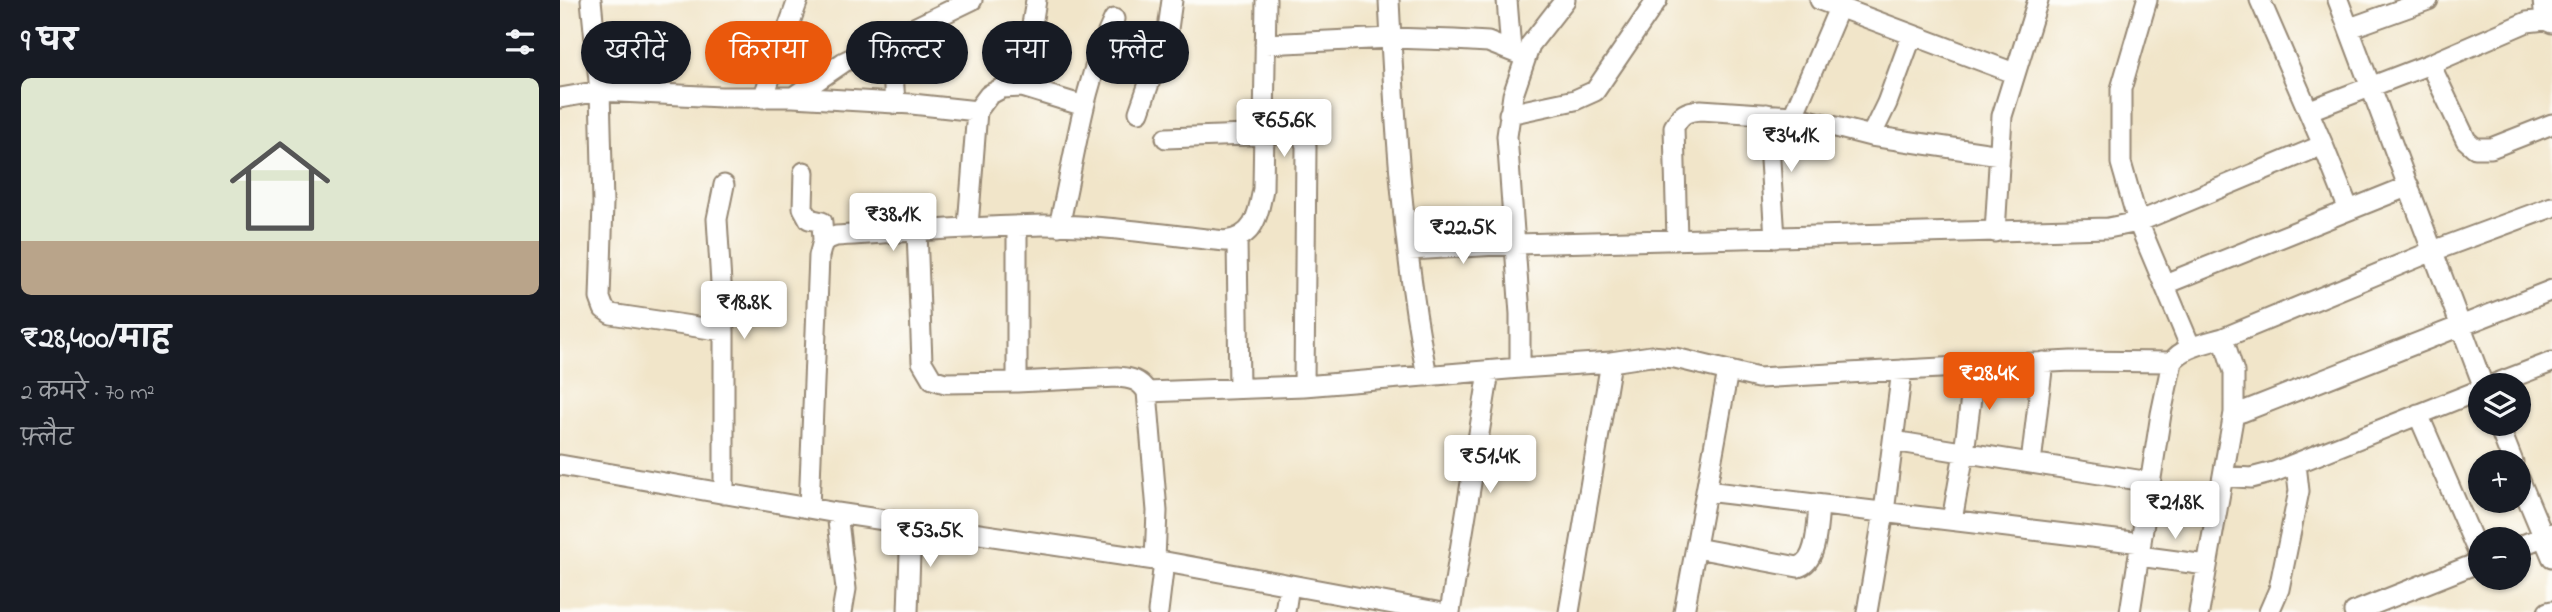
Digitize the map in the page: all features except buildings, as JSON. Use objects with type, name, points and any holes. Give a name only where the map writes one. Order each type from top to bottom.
[{"type":"street","points":[[591,0],[600,91],[603,203],[600,298],[604,309],[611,314],[724,331]]},
{"type":"street","points":[[763,97],[798,0]]},
{"type":"street","points":[[929,21],[972,0]]},
{"type":"street","points":[[1022,87],[1036,0]]},
{"type":"street","points":[[1139,113],[1168,29],[1172,0]]},
{"type":"street","points":[[823,241],[836,236],[968,226],[1114,228],[1225,241],[1237,240],[1247,233],[1258,215],[1263,189],[1266,0]]},
{"type":"street","points":[[1389,0],[1415,317],[1427,376]]},
{"type":"street","points":[[1507,0],[1518,54],[1507,136],[1520,314],[1520,368]]},
{"type":"street","points":[[1518,54],[1530,45],[1565,0]]},
{"type":"street","points":[[1509,114],[1575,100],[1595,91],[1657,0]]},
{"type":"street","points":[[1820,0],[2014,73]]},
{"type":"street","points":[[1995,232],[2002,116],[2038,0]]},
{"type":"street","points":[[2147,0],[2121,89],[2121,163],[2138,222],[2191,348]]},
{"type":"street","points":[[2260,0],[2310,110],[2349,210]]},
{"type":"street","points":[[2339,0],[2478,373]]},
{"type":"street","points":[[2350,29],[2428,0]]},
{"type":"street","points":[[1793,116],[1839,8]]},
{"type":"street","points":[[2310,110],[2430,64],[2547,14]]},
{"type":"street","points":[[1059,226],[1084,106],[1101,47],[1114,19]]},
{"type":"street","points":[[1871,136],[1887,103],[1912,35]]},
{"type":"street","points":[[1265,44],[1391,38],[1488,42],[1518,54]]},
{"type":"street","points":[[793,97],[846,61]]},
{"type":"street","points":[[2430,64],[2466,140],[2475,148],[2490,148],[2552,124]]},
{"type":"street","points":[[894,84],[895,104]]},
{"type":"street","points":[[968,226],[977,111],[989,95],[1002,88],[1022,87],[1084,106]]},
{"type":"street","points":[[560,97],[600,91],[793,97],[977,111]]},
{"type":"street","points":[[1677,240],[1674,127],[1680,115],[1701,110],[1793,116],[1871,136],[2000,155]]},
{"type":"street","points":[[1767,114],[1775,237]]},
{"type":"street","points":[[1166,138],[1265,133],[1297,133],[1303,137],[1306,146],[1304,386]]},
{"type":"street","points":[[1409,250],[1516,244],[2108,228],[2138,222],[2323,145]]},
{"type":"street","points":[[804,172],[803,208],[809,219],[821,222],[823,241],[819,256],[809,508]]},
{"type":"street","points":[[724,185],[717,219],[724,331],[724,494]]},
{"type":"street","points":[[2165,284],[2409,187]]},
{"type":"street","points":[[2130,612],[2150,482],[2172,362],[2176,357],[2191,348],[2223,338],[2433,251],[2552,207]]},
{"type":"street","points":[[1017,227],[1017,382]]},
{"type":"street","points":[[917,231],[922,362],[932,379],[946,383],[1117,377],[1142,383],[1147,393],[1157,511],[1158,612]]},
{"type":"street","points":[[1237,240],[1239,388]]},
{"type":"street","points":[[2234,413],[2552,290]]},
{"type":"street","points":[[2199,612],[2234,413],[2234,372],[2223,338]]},
{"type":"street","points":[[1147,393],[1304,386],[1611,362],[1651,356],[1675,358],[1765,378],[2043,362],[2172,362]]},
{"type":"street","points":[[1569,612],[1611,362]]},
{"type":"street","points":[[2031,463],[2043,362]]},
{"type":"street","points":[[2523,373],[2552,362]]},
{"type":"street","points":[[1952,520],[1975,366]]},
{"type":"street","points":[[1867,612],[1884,512],[1902,370]]},
{"type":"street","points":[[1684,612],[1728,371]]},
{"type":"street","points":[[1450,612],[1489,372]]},
{"type":"street","points":[[2223,476],[2251,478],[2295,464],[2468,395]]},
{"type":"street","points":[[2418,414],[2468,532]]},
{"type":"street","points":[[1893,441],[2150,482]]},
{"type":"street","points":[[2269,612],[2279,589],[2299,491],[2295,464]]},
{"type":"street","points":[[560,465],[837,513],[1159,561],[1289,585],[1345,604],[1437,612]]},
{"type":"street","points":[[1706,491],[1952,520],[2140,550],[2206,565]]},
{"type":"street","points":[[2531,502],[2548,535],[2552,556]]},
{"type":"street","points":[[1696,548],[1798,567],[1805,565],[1811,558],[1819,505]]},
{"type":"street","points":[[837,513],[846,589],[842,612]]},
{"type":"street","points":[[908,612],[911,524]]},
{"type":"street","points":[[2531,542],[2548,535]]},
{"type":"street","points":[[2354,612],[2468,565]]},
{"type":"street","points":[[1285,612],[1289,585]]}]
